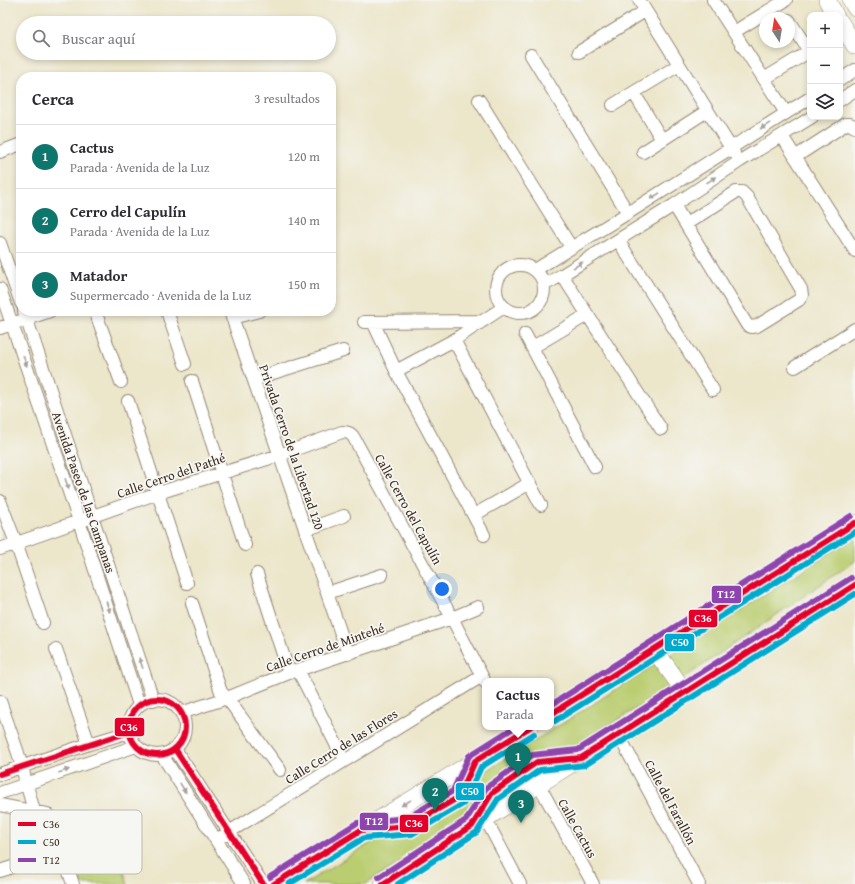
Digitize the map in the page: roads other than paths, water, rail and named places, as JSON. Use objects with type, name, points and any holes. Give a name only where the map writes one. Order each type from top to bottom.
[{"type":"main road","points":[[827,0],[834,12]]},
{"type":"main road","points":[[851,0],[855,7]]},
{"type":"main road","points":[[843,27],[855,46]]},
{"type":"main road","points":[[554,712],[855,523]]},
{"type":"main road","points":[[386,883],[485,818],[855,585]]},
{"type":"main road","points":[[654,649],[685,692]]},
{"type":"main road","points":[[274,884],[512,732]]},
{"type":"street","points":[[639,0],[707,111],[740,161]]},
{"type":"street","points":[[713,0],[786,113]]},
{"type":"street","points":[[734,32],[782,2],[786,12]]},
{"type":"street","points":[[579,52],[645,11]]},
{"type":"street","points":[[795,30],[807,48]]},
{"type":"street","points":[[764,79],[807,52]]},
{"type":"street","points":[[531,55],[628,213]]},
{"type":"street","points":[[613,105],[679,65]]},
{"type":"street","points":[[843,78],[855,70]]},
{"type":"street","points":[[843,98],[855,90]]},
{"type":"street","points":[[634,93],[662,140]]},
{"type":"street","points":[[479,100],[571,247]]},
{"type":"street","points":[[535,270],[807,100]]},
{"type":"street","points":[[642,152],[707,111]]},
{"type":"street","points":[[544,285],[674,205],[740,161],[807,120]]},
{"type":"street","points":[[795,156],[846,124],[850,124],[855,127]]},
{"type":"street","points":[[782,136],[855,251]]},
{"type":"street","points":[[0,152],[16,146]]},
{"type":"street","points":[[674,205],[747,325],[751,327],[757,326],[799,300],[802,295],[801,288],[747,197],[742,192],[736,192],[686,224]]},
{"type":"street","points":[[618,240],[713,390]]},
{"type":"street","points":[[0,243],[16,289]]},
{"type":"street","points":[[518,266],[527,266],[535,270],[541,277],[544,285],[544,294],[540,302],[534,309],[525,313],[515,313],[504,306],[500,302],[496,293],[497,283],[502,274],[510,268],[518,266]]},
{"type":"street","points":[[562,275],[661,430]]},
{"type":"street","name":"Avenida Paseo de las Campanas","points":[[0,289],[140,705]]},
{"type":"street","points":[[396,371],[454,340],[504,306]]},
{"type":"street","points":[[533,347],[587,315]]},
{"type":"street","points":[[0,328],[12,324],[24,316]]},
{"type":"street","name":"Avenida Paseo de las Campanas","points":[[25,316],[154,700]]},
{"type":"street","points":[[97,316],[122,382]]},
{"type":"street","points":[[169,316],[186,364]]},
{"type":"street","name":"Privada Cerro de la Libertad 120","points":[[232,316],[348,654]]},
{"type":"street","points":[[483,321],[368,322],[484,534]]},
{"type":"street","points":[[795,367],[855,329]]},
{"type":"street","points":[[525,334],[595,468]]},
{"type":"street","points":[[454,340],[541,505]]},
{"type":"street","points":[[254,379],[343,351]]},
{"type":"street","points":[[192,381],[245,545]]},
{"type":"street","points":[[128,401],[187,583]]},
{"type":"street","name":"Calle Cerro del Pathé","points":[[0,549],[158,493],[280,455],[342,432],[352,434]]},
{"type":"street","name":"Calle Cerro del Capulín","points":[[352,434],[452,618],[482,678]]},
{"type":"street","points":[[474,515],[530,483]]},
{"type":"street","points":[[0,501],[43,623]]},
{"type":"street","points":[[305,530],[344,516]]},
{"type":"street","points":[[256,574],[294,671],[340,752]]},
{"type":"street","points":[[327,593],[382,575]]},
{"type":"street","points":[[192,603],[221,692],[280,770]]},
{"type":"street","name":"Calle Cerro de Mintehé","points":[[181,713],[227,698],[294,671],[452,618],[478,607]]},
{"type":"street","points":[[56,649],[89,744]]},
{"type":"street","name":"Calle Cerro de las Flores","points":[[216,840],[482,680]]},
{"type":"street","points":[[154,700],[164,700],[174,705],[181,713],[184,725],[183,737],[175,749],[162,755],[149,754],[142,751],[136,746],[129,732],[129,723],[132,713],[140,705],[154,700]]},
{"type":"street","points":[[0,701],[22,767],[34,810]]},
{"type":"street","points":[[0,774],[129,732]]},
{"type":"street","name":"Calle del Farallón","points":[[618,734],[699,884]]},
{"type":"street","points":[[0,793],[136,746]]},
{"type":"street","points":[[175,749],[263,884]]},
{"type":"street","points":[[162,755],[244,884]]},
{"type":"street","name":"Calle Cactus","points":[[539,785],[593,884]]},
{"type":"street","points":[[0,804],[29,810]]},
{"type":"street","points":[[485,818],[520,884]]},
{"type":"street","points":[[0,871],[10,868]]},
{"type":"street","points":[[70,874],[73,884]]},
{"type":"place","name":"Cactus","points":[[518,776]]},
{"type":"place","name":"Cerro del Capulín","points":[[435,811]]},
{"type":"place","name":"Matador","points":[[521,823]]}]
